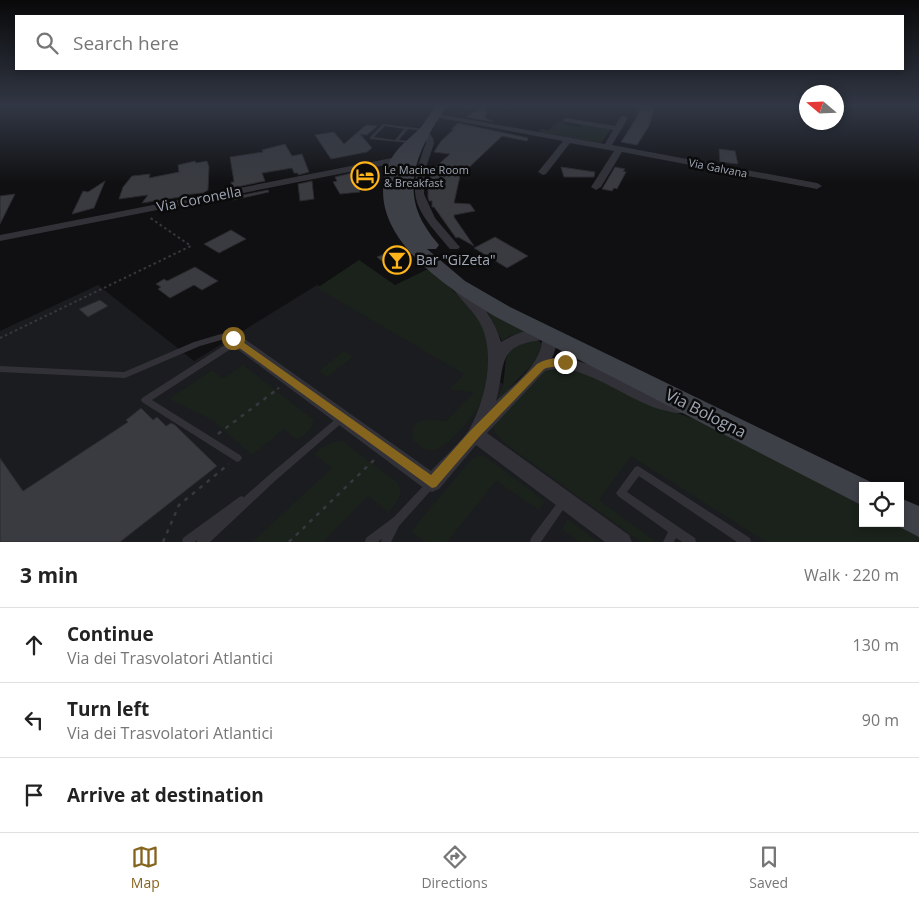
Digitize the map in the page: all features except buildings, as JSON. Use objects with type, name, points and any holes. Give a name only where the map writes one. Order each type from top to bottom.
[{"type":"main road","name":"Via Bologna","points":[[421,132],[392,175],[390,190],[392,204],[398,221],[418,251],[455,282],[524,323],[859,491]]},
{"type":"main road","name":"Via Bologna","points":[[412,143],[404,180],[406,200],[412,219],[426,240],[453,266],[530,317],[549,334]]},
{"type":"main road","points":[[904,514],[919,522]]},
{"type":"street","name":"Via Galvana","points":[[533,132],[817,186]]},
{"type":"street","points":[[607,147],[616,132]]},
{"type":"street","points":[[543,172],[568,140]]},
{"type":"street","name":"Via Coronella","points":[[0,238],[141,211],[412,143]]},
{"type":"street","name":"Via Bologna","points":[[412,143],[420,171],[419,194],[430,219],[454,247]]},
{"type":"street","points":[[596,187],[619,150]]},
{"type":"street","points":[[455,282],[488,326],[493,336],[495,352],[491,393],[475,434]]},
{"type":"street","points":[[494,370],[499,353],[508,343],[549,334],[549,348],[540,367]]},
{"type":"street","points":[[237,341],[432,483],[475,434],[540,367],[547,363],[565,362],[603,377],[653,401],[706,414]]},
{"type":"street","points":[[475,434],[622,542]]},
{"type":"lane","points":[[377,132],[371,138],[412,143]]},
{"type":"lane","points":[[395,132],[412,143]]},
{"type":"lane","points":[[0,369],[125,375],[172,353],[204,342],[228,337],[237,341]]},
{"type":"lane","points":[[237,341],[145,400],[237,458]]},
{"type":"lane","points":[[202,542],[342,418]]},
{"type":"lane","points":[[691,542],[622,493],[638,470],[746,542]]},
{"type":"lane","points":[[187,542],[272,478]]},
{"type":"lane","points":[[370,542],[398,520],[432,483]]},
{"type":"lane","points":[[535,542],[565,500]]},
{"type":"lane","points":[[386,542],[398,520]]},
{"type":"lane","points":[[668,542],[675,531]]},
{"type":"path","points":[[0,338],[191,246],[141,211]]},
{"type":"path","points":[[209,440],[290,380]]},
{"type":"path","points":[[289,542],[385,449]]},
{"type":"path","points":[[163,542],[179,505],[237,458]]},
{"type":"shaded area","points":[[540,132],[609,132],[601,143]]},
{"type":"shaded area","points":[[359,260],[395,285],[428,269],[471,309],[488,336],[492,367],[481,402],[459,432],[439,448],[427,450],[417,444],[413,440],[414,426],[427,420],[446,421],[474,392],[449,389],[464,374],[317,288]]},
{"type":"shaded area","points":[[98,285],[194,361],[317,285],[645,459],[785,542],[0,542],[0,331]]},
{"type":"shaded area","points":[[477,301],[530,332],[510,336],[502,341],[489,315]]},
{"type":"shaded area","points":[[536,339],[542,344],[538,359],[495,403],[503,386],[506,359],[509,352],[513,346]]},
{"type":"shaded area","points":[[344,351],[353,357],[327,377],[319,371]]},
{"type":"shaded area","points":[[243,365],[314,420],[312,427],[305,434],[297,440],[284,429],[252,455],[212,420],[169,399],[212,370],[223,379]]},
{"type":"shaded area","points":[[572,367],[661,407],[713,426],[859,504],[859,527],[902,527],[919,536],[919,542],[766,542],[631,456],[599,500],[654,540],[653,542],[641,542],[506,444],[496,434],[493,426],[545,369]]},
{"type":"shaded area","points":[[337,441],[344,442],[398,483],[400,495],[394,506],[388,512],[368,496],[323,542],[252,542],[332,468],[314,454],[324,446]]},
{"type":"shaded area","points":[[479,455],[486,457],[545,501],[539,510],[496,481],[447,542],[425,542],[411,531],[471,460]]},
{"type":"shaded area","points":[[568,519],[598,542],[579,542],[562,529]]},
{"type":"place","name":"Le Macine Room & Breakfast","points":[[365,176]]},
{"type":"place","name":"Bar \"GiZeta\"","points":[[397,260]]},
{"type":"route","points":[[233,338],[432,483],[475,434],[540,367],[547,363],[565,362]]}]
